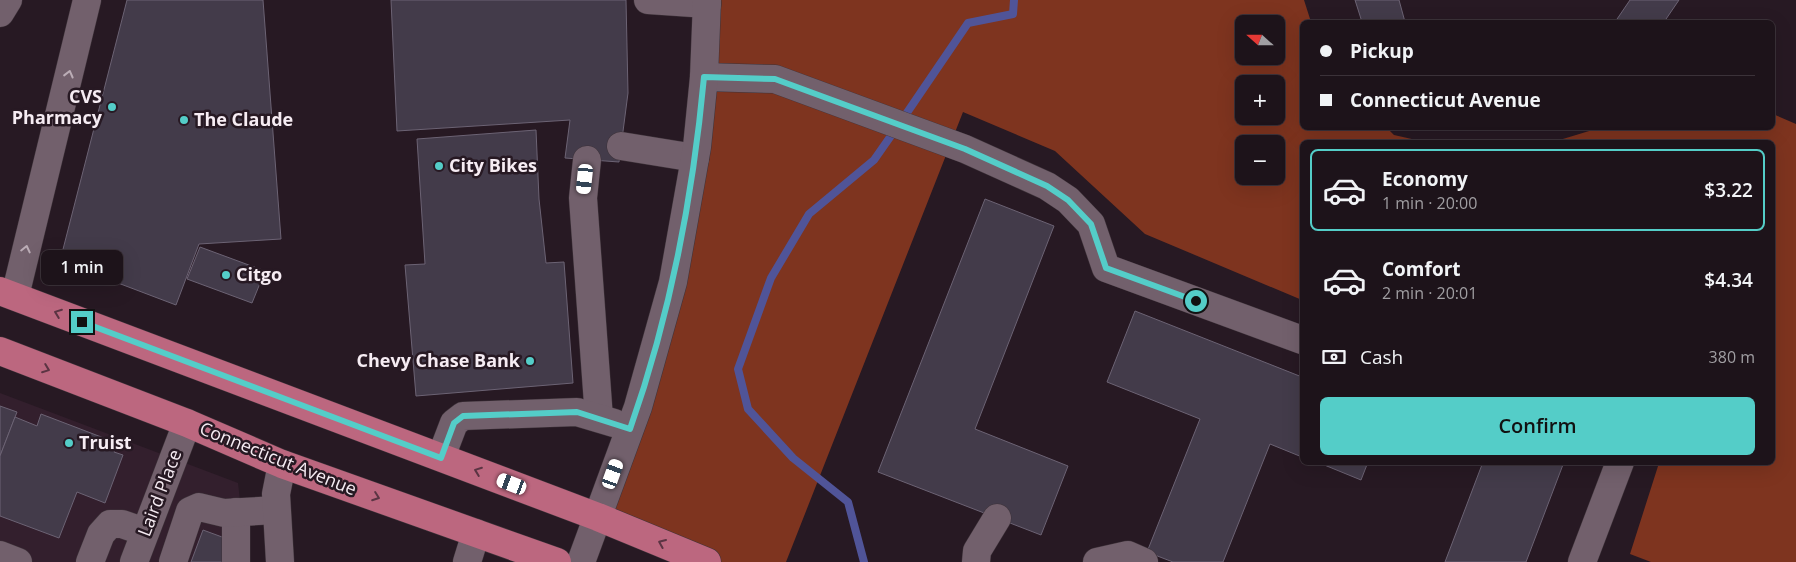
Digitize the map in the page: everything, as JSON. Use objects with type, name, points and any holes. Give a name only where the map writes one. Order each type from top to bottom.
[{"type":"main road","points":[[7,293],[598,516],[707,562]]},
{"type":"main road","name":"Connecticut Avenue","points":[[0,351],[187,423],[282,464],[557,562]]},
{"type":"street","points":[[0,13],[8,0]]},
{"type":"street","points":[[7,293],[87,0]]},
{"type":"street","points":[[581,562],[638,407],[673,282],[695,158],[704,77],[707,2],[648,0]]},
{"type":"street","points":[[704,77],[775,79],[965,149],[1047,186],[1068,200],[1091,224],[1106,268],[1300,339]]},
{"type":"street","points":[[621,146],[695,158]]},
{"type":"street","points":[[587,160],[583,198],[599,418]]},
{"type":"street","points":[[441,458],[454,423],[463,416],[577,412],[630,429]]},
{"type":"street","name":"Laird Place","points":[[140,546],[187,423]]},
{"type":"street","points":[[280,562],[276,494],[282,464]]},
{"type":"street","points":[[1582,562],[1619,465]]},
{"type":"street","points":[[90,562],[101,534],[110,524],[122,524],[140,546],[174,558],[190,511],[199,507],[224,513],[276,510]]},
{"type":"street","points":[[236,512],[236,562]]},
{"type":"street","points":[[976,562],[977,551],[998,518]]},
{"type":"street","points":[[467,562],[476,533]]},
{"type":"street","points":[[0,555],[18,562]]},
{"type":"street","points":[[1097,562],[1128,556],[1144,562]]},
{"type":"shaded area","points":[[707,0],[1304,0],[1310,20],[1300,20],[1300,130],[1389,130],[1394,135],[1416,140],[1300,140],[1300,299],[1145,234],[1055,151],[963,112],[786,562],[707,562],[598,517],[673,282]]},
{"type":"shaded area","points":[[1775,115],[1796,124],[1796,562],[1651,562],[1630,554],[1658,465],[1775,465],[1775,140],[1560,140],[1592,130],[1775,130]]},
{"type":"shaded area","points":[[0,393],[238,483],[247,562],[0,562]]},
{"type":"building","name":"The Claude","points":[[127,0],[263,0],[281,239],[199,244],[176,305],[60,261]]},
{"type":"building","points":[[391,0],[626,0],[628,93],[619,162],[565,158],[570,120],[397,131]]},
{"type":"building","points":[[1355,0],[1399,0],[1404,20],[1361,20]]},
{"type":"building","points":[[1630,0],[1679,0],[1665,20],[1616,20]]},
{"type":"building","points":[[536,130],[539,199],[546,263],[564,262],[573,383],[416,396],[405,265],[425,264],[417,139]]},
{"type":"building","points":[[985,199],[1054,226],[975,429],[1068,466],[1041,535],[878,472]]},
{"type":"building","name":"Citgo","points":[[200,247],[265,271],[252,303],[187,279]]},
{"type":"building","points":[[1135,311],[1300,376],[1300,456],[1270,444],[1223,562],[1173,562],[1147,552],[1200,419],[1107,382]]},
{"type":"building","points":[[0,406],[17,412],[0,456]]},
{"type":"building","points":[[41,414],[117,443],[114,452],[123,455],[105,503],[77,492],[59,538],[0,516],[0,456],[15,417],[37,426]]},
{"type":"building","points":[[1324,465],[1367,465],[1361,480]]},
{"type":"building","points":[[1482,465],[1563,465],[1526,562],[1445,562]]},
{"type":"building","points":[[203,530],[233,541],[226,562],[191,562]]},
{"type":"waterway","points":[[902,120],[968,23],[1013,14],[1014,0]]},
{"type":"waterway","points":[[864,562],[848,502],[793,458],[748,409],[738,369],[771,278],[809,214],[874,160],[895,130]]},
{"type":"place","name":"CVS Pharmacy","points":[[112,107]]},
{"type":"place","name":"The Claude","points":[[184,120]]},
{"type":"place","name":"City Bikes","points":[[439,166]]},
{"type":"place","name":"Citgo","points":[[226,275]]},
{"type":"place","name":"Chevy Chase Bank","points":[[530,361]]},
{"type":"place","name":"Truist","points":[[69,443]]},
{"type":"route","points":[[82,322],[441,458],[454,423],[463,416],[577,412],[630,429],[638,407],[673,282],[697,147],[704,77],[775,79],[965,149],[1047,186],[1068,200],[1091,224],[1106,268],[1196,301]]}]
